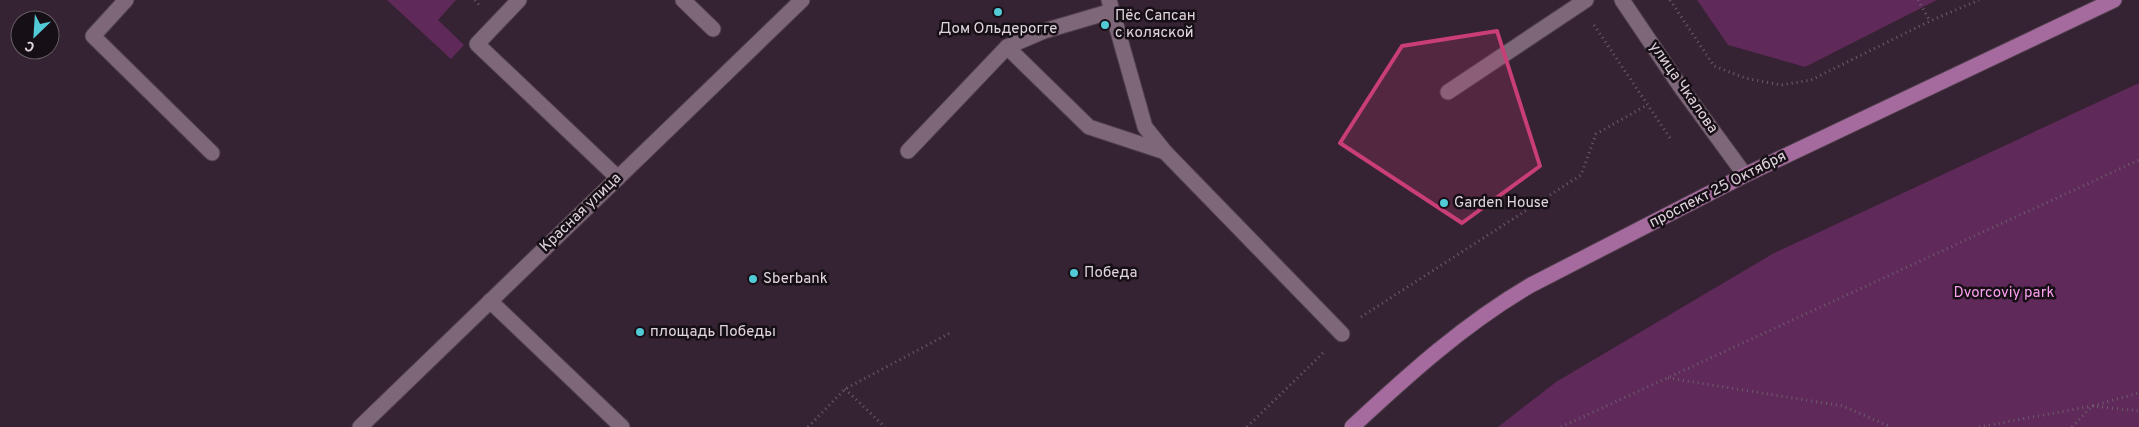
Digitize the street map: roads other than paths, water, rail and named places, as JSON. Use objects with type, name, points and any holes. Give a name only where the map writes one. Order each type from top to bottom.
[{"type":"main road","name":"проспект 25 Октября","points":[[1352,427],[1436,352],[1498,304],[1577,260],[1746,175],[2114,0]]},
{"type":"street","points":[[126,0],[93,36],[212,152]]},
{"type":"street","points":[[520,0],[477,44],[618,178]]},
{"type":"street","points":[[683,0],[713,29]]},
{"type":"street","name":"Красная улица","points":[[360,427],[802,0]]},
{"type":"street","name":"улица Чкалова","points":[[1622,0],[1680,86],[1746,175]]},
{"type":"street","points":[[1448,92],[1583,2]]},
{"type":"street","points":[[908,151],[1007,47],[1111,5],[1145,127],[1166,153],[1342,334]]},
{"type":"street","points":[[1007,47],[1090,127],[1166,153]]},
{"type":"street","points":[[490,302],[622,427]]},
{"type":"place","name":"Дом Ольдерогге","points":[[998,12]]},
{"type":"place","name":"Пёс Сапсан с коляской","points":[[1105,25]]},
{"type":"place","name":"Garden House","points":[[1444,203]]},
{"type":"place","name":"Победа","points":[[1074,273]]},
{"type":"place","name":"Sberbank","points":[[753,279]]},
{"type":"place","name":"площадь Победы","points":[[640,332]]},
{"type":"park label","name":"Dvorcoviy park","points":[[2004,293]]}]
